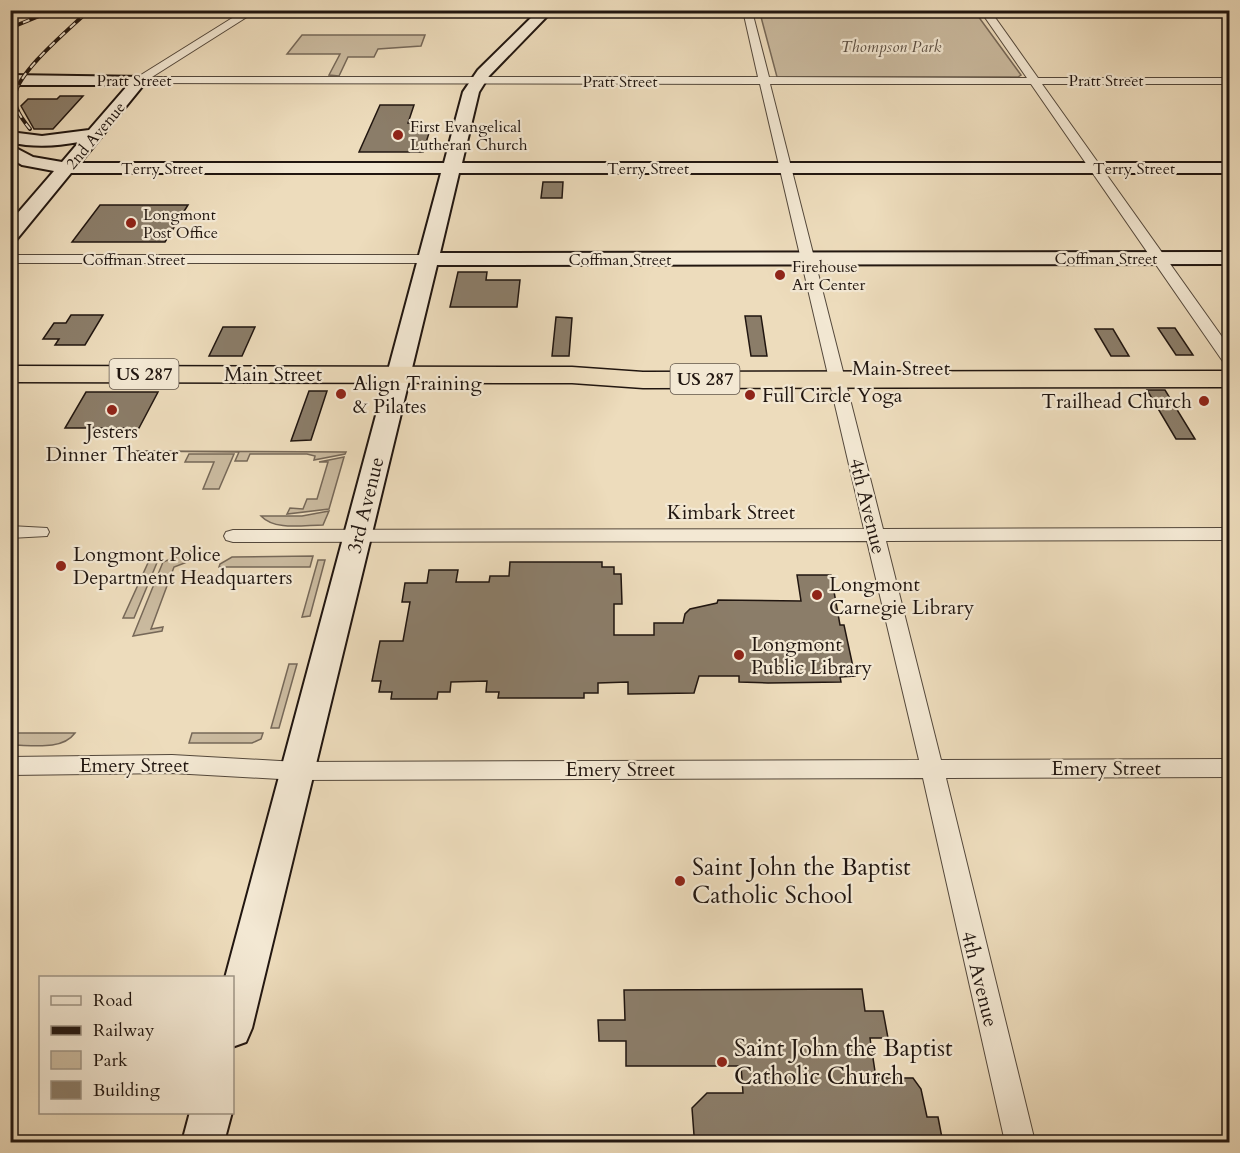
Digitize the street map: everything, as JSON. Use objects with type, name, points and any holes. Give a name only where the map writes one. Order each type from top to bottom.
[{"type":"highway","name":"Main Street","points":[[10,374],[572,375],[643,380],[836,374],[1230,369]]},
{"type":"highway","name":"Main Street","points":[[836,374],[1230,379]]},
{"type":"street","name":"3rd Avenue","points":[[234,1020],[471,92],[477,81],[546,11]]},
{"type":"street","points":[[130,12],[1226,14]]},
{"type":"street","name":"2nd Avenue","points":[[10,235],[95,134],[129,86],[250,12]]},
{"type":"street","name":"4th Avenue","points":[[748,12],[932,768],[1020,1143]]},
{"type":"street","points":[[986,12],[1230,360]]},
{"type":"street","name":"Pratt Street","points":[[10,80],[89,80],[121,84],[124,88],[129,86],[477,81],[1230,81]]},
{"type":"street","points":[[10,137],[28,142],[49,142],[95,134]]},
{"type":"street","name":"Terry Street","points":[[10,150],[28,160],[66,168],[1230,168]]},
{"type":"street","name":"Coffman Street","points":[[10,259],[1230,258]]},
{"type":"street","points":[[10,532],[40,532]]},
{"type":"street","name":"Kimbark Street","points":[[233,536],[1230,534]]},
{"type":"street","name":"Emery Street","points":[[10,766],[172,764],[297,771],[1230,768]]},
{"type":"street","points":[[204,1143],[211,1114]]},
{"type":"green space","name":"Thompson Park","points":[[978,16],[1021,75],[1018,77],[777,77],[761,17]]},
{"type":"green space","points":[[302,35],[425,35],[421,46],[378,49],[374,57],[348,57],[339,76],[329,75],[340,54],[287,54]]},
{"type":"green space","points":[[131,451],[346,452],[314,460],[315,456],[307,454],[250,454],[247,461],[235,461],[239,452]]},
{"type":"green space","points":[[189,454],[234,454],[219,489],[203,489],[214,462],[185,462]]},
{"type":"green space","points":[[344,457],[329,509],[287,514],[290,508],[303,509],[307,499],[317,499],[328,462],[319,462]]},
{"type":"green space","points":[[329,511],[323,525],[274,524],[261,516],[302,516]]},
{"type":"green space","points":[[190,551],[200,557],[174,567],[151,629],[163,627],[162,631],[133,636],[163,562]]},
{"type":"green space","points":[[161,553],[134,618],[123,618],[152,554]]},
{"type":"green space","points":[[313,556],[310,567],[219,567],[232,557]]},
{"type":"green space","points":[[318,560],[325,560],[310,616],[302,617]]},
{"type":"green space","points":[[289,664],[297,664],[279,728],[271,728]]},
{"type":"green space","points":[[11,733],[75,733],[69,739],[54,745],[37,746],[11,745]]},
{"type":"green space","points":[[192,733],[263,733],[261,739],[252,743],[189,743]]},
{"type":"building","points":[[60,96],[83,96],[53,129],[34,129],[21,106],[28,99],[57,99]]},
{"type":"building","name":"First Evangelical Lutheran Church","points":[[380,105],[414,105],[408,123],[422,123],[420,129],[430,130],[423,152],[359,152]]},
{"type":"building","points":[[543,182],[563,182],[562,198],[541,198]]},
{"type":"building","name":"Longmont Post Office","points":[[100,205],[188,205],[165,242],[72,242]]},
{"type":"building","points":[[458,272],[487,272],[486,280],[520,280],[517,307],[450,307]]},
{"type":"building","points":[[71,315],[103,315],[85,345],[55,345],[59,339],[43,339],[54,323],[66,323]]},
{"type":"building","points":[[745,316],[761,316],[767,356],[751,356]]},
{"type":"building","points":[[556,317],[572,318],[569,356],[552,356]]},
{"type":"building","points":[[223,327],[255,327],[242,356],[209,356]]},
{"type":"building","points":[[1158,328],[1175,328],[1193,355],[1176,355]]},
{"type":"building","points":[[1095,329],[1113,329],[1129,356],[1111,356]]},
{"type":"building","points":[[1147,390],[1165,390],[1195,439],[1176,439]]},
{"type":"building","points":[[309,391],[327,391],[311,440],[291,441]]},
{"type":"building","name":"Jesters Dinner Theater","points":[[86,392],[158,392],[139,428],[65,428]]},
{"type":"building","points":[[510,562],[602,562],[602,567],[614,567],[614,574],[621,574],[622,604],[614,604],[614,635],[654,635],[654,623],[683,623],[685,614],[690,609],[717,603],[718,600],[801,601],[797,575],[831,575],[840,625],[844,625],[855,676],[840,677],[841,682],[768,683],[739,682],[739,676],[699,676],[694,693],[628,694],[628,682],[598,683],[598,693],[584,693],[584,698],[498,698],[499,692],[486,692],[487,681],[451,682],[450,692],[438,692],[437,699],[391,699],[392,692],[379,692],[381,681],[372,681],[380,641],[403,641],[410,602],[402,602],[405,583],[427,583],[429,570],[458,570],[456,582],[489,582],[490,576],[509,576]]},
{"type":"building","name":"Saint John the Baptist Catholic Church","points":[[862,989],[865,1011],[883,1011],[888,1038],[870,1038],[876,1078],[913,1078],[921,1089],[927,1117],[938,1117],[943,1143],[701,1143],[694,1135],[692,1108],[707,1093],[743,1093],[741,1066],[626,1066],[626,1041],[599,1041],[598,1020],[625,1020],[624,990]]},
{"type":"railway","points":[[10,28],[54,10]]},
{"type":"railway","points":[[30,129],[19,114],[16,105],[15,95],[19,85],[35,62],[89,10]]},
{"type":"place","name":"First Evangelical Lutheran Church","points":[[398,135]]},
{"type":"place","name":"Longmont Post Office","points":[[131,223]]},
{"type":"place","name":"Firehouse Art Center","points":[[780,275]]},
{"type":"place","name":"Align Training & Pilates","points":[[341,394]]},
{"type":"place","name":"Full Circle Yoga","points":[[750,395]]},
{"type":"place","name":"Trailhead Church","points":[[1204,401]]},
{"type":"place","name":"Jesters Dinner Theater","points":[[112,410]]},
{"type":"place","name":"Longmont Police Department Headquarters","points":[[61,566]]},
{"type":"place","name":"Longmont Carnegie Library","points":[[817,595]]},
{"type":"place","name":"Longmont Public Library","points":[[739,655]]},
{"type":"place","name":"Saint John the Baptist Catholic School","points":[[680,881]]},
{"type":"place","name":"Saint John the Baptist Catholic Church","points":[[722,1062]]}]
